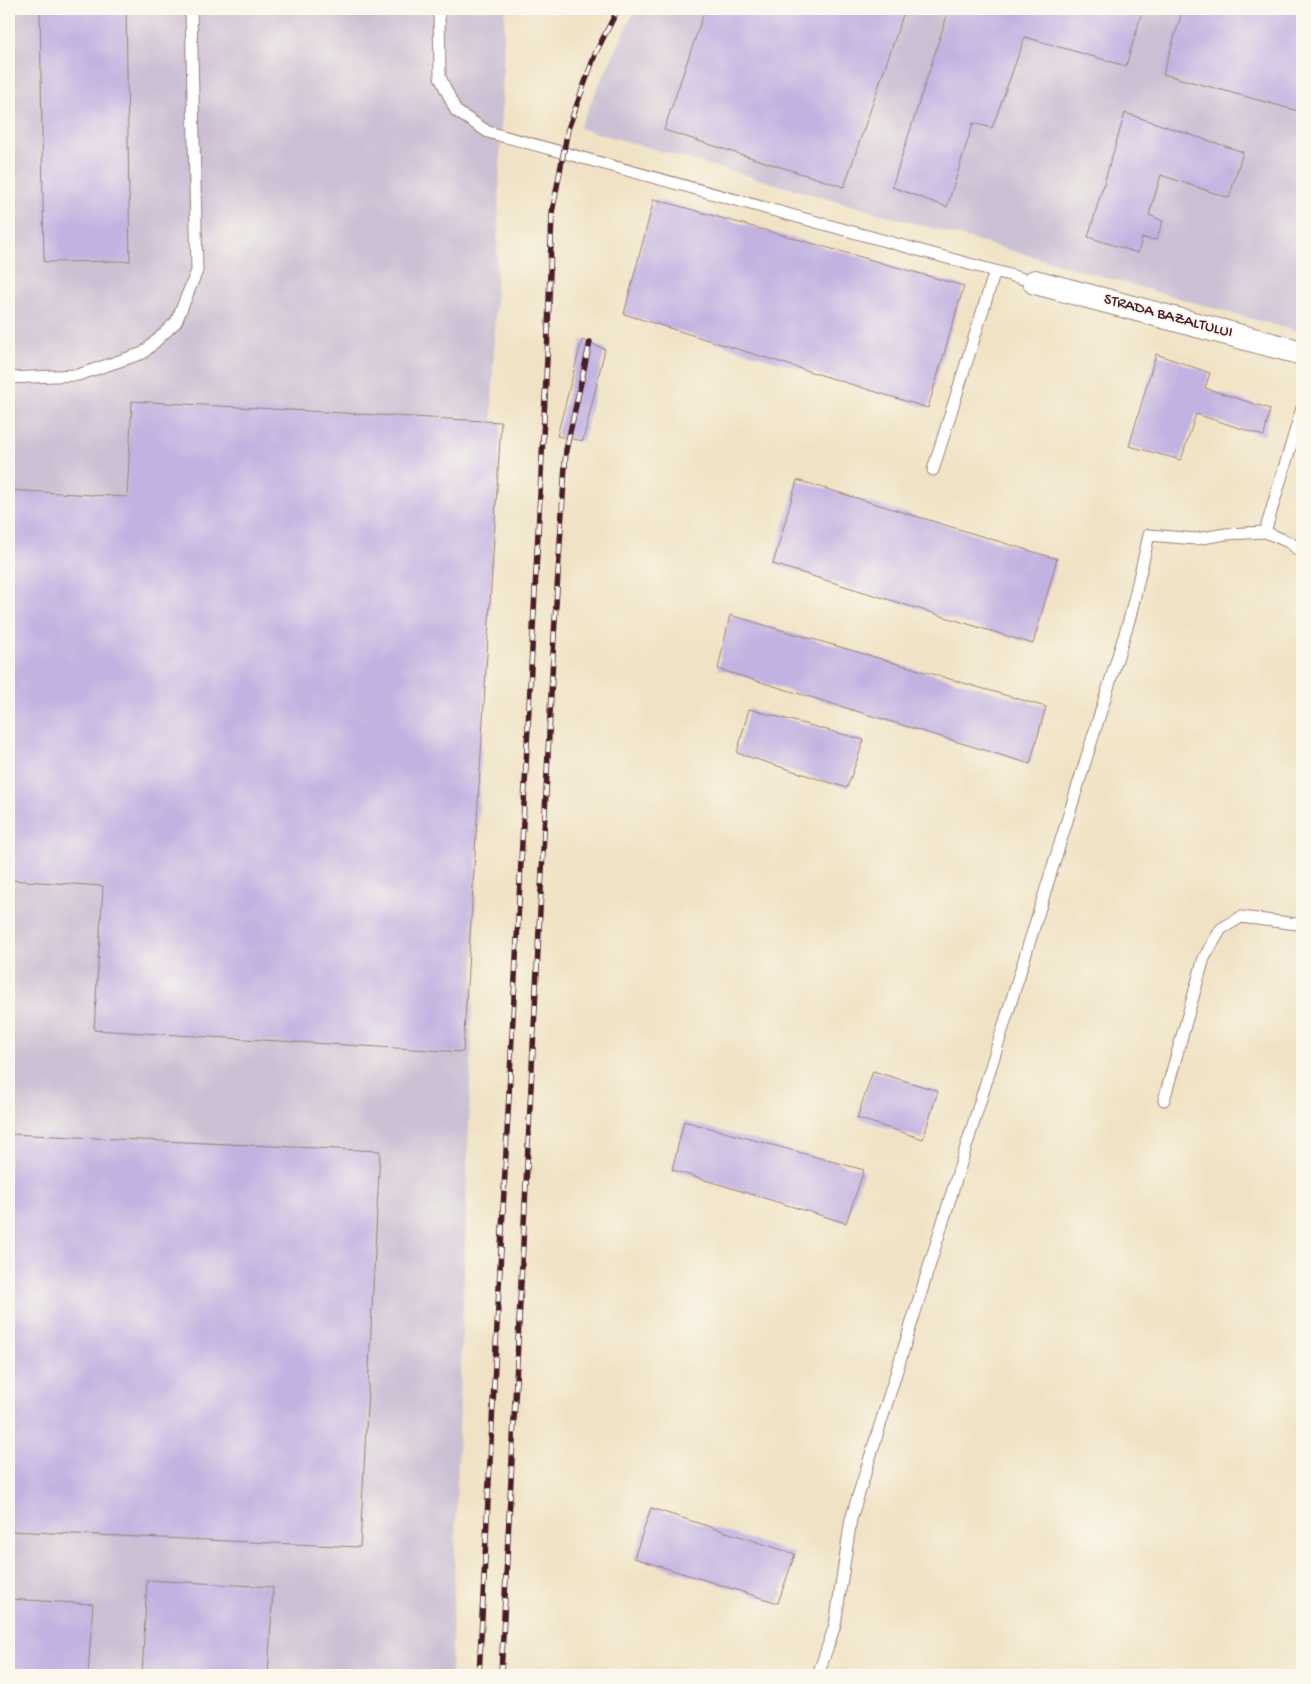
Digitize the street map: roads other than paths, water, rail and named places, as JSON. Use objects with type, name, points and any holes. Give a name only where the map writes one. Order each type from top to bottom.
[{"type":"street","name":"STRADA BAZALTULUI","points":[[1035,282],[1302,353]]},
{"type":"lane","points":[[9,378],[78,375],[143,353],[176,322],[198,271],[191,9]]},
{"type":"lane","points":[[439,9],[440,77],[456,111],[488,132],[1035,282]]},
{"type":"lane","points":[[933,470],[995,271]]},
{"type":"lane","points":[[1265,532],[1302,408]]},
{"type":"lane","points":[[818,1675],[835,1625],[851,1519],[1130,617],[1149,535],[1196,539],[1226,534],[1265,532],[1291,543],[1302,554]]},
{"type":"lane","points":[[1164,1100],[1204,958],[1221,929],[1241,917],[1297,924],[1302,921]]},
{"type":"railway","points":[[479,1675],[547,359],[552,213],[568,129],[596,52],[618,9]]},
{"type":"railway","points":[[501,1675],[554,636],[566,450],[590,342]]}]
